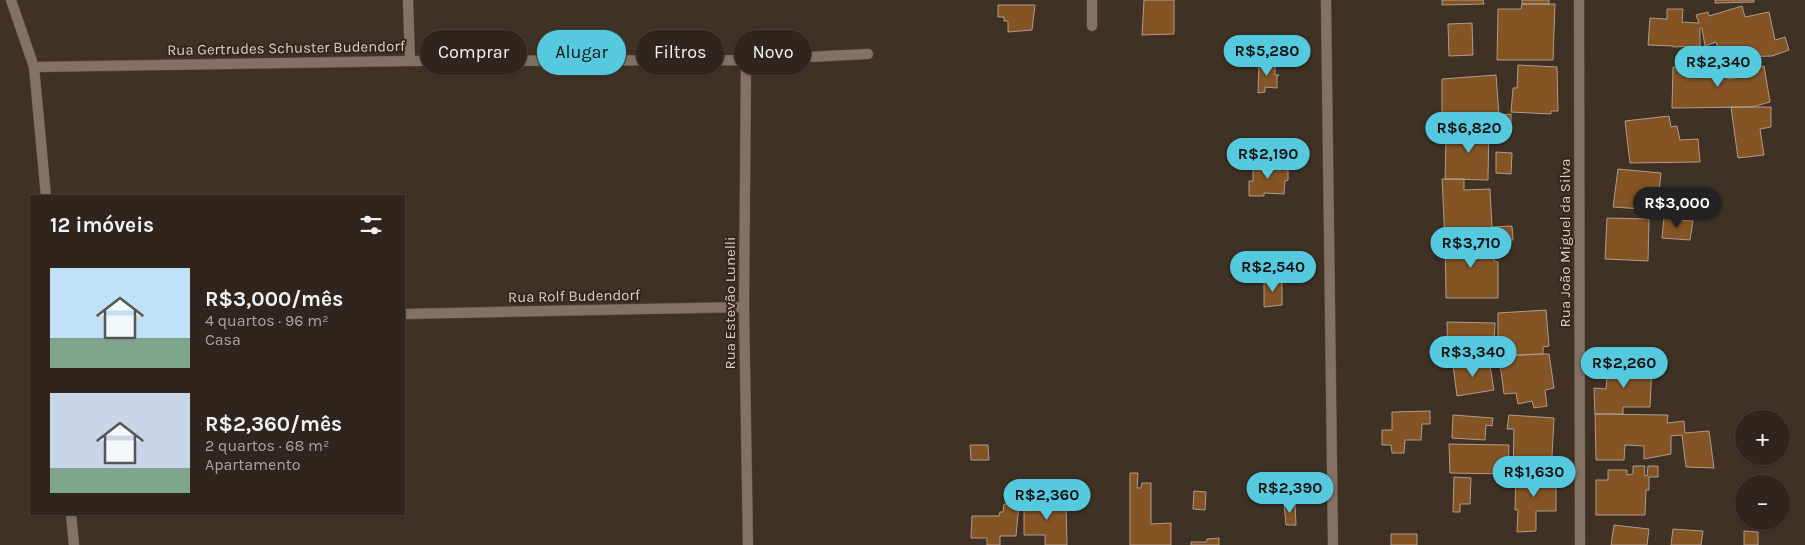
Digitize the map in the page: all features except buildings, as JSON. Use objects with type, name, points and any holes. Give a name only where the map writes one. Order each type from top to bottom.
[{"type":"street","points":[[11,0],[34,67],[46,195]]},
{"type":"street","points":[[408,0],[410,60]]},
{"type":"street","points":[[1092,0],[1092,26]]},
{"type":"street","points":[[1326,0],[1333,545]]},
{"type":"street","name":"Rua João Miguel da Silva","points":[[1579,0],[1580,545]]},
{"type":"street","name":"Rua Gertrudes Schuster Budendorf","points":[[811,57],[868,54]]},
{"type":"street","name":"Rua Gertrudes Schuster Budendorf","points":[[34,67],[410,60],[734,60]]},
{"type":"street","name":"Rua Estevão Lunelli","points":[[746,75],[744,307],[748,545]]},
{"type":"street","name":"Rua Rolf Budendorf","points":[[405,314],[744,307]]},
{"type":"street","points":[[71,515],[74,545]]}]
